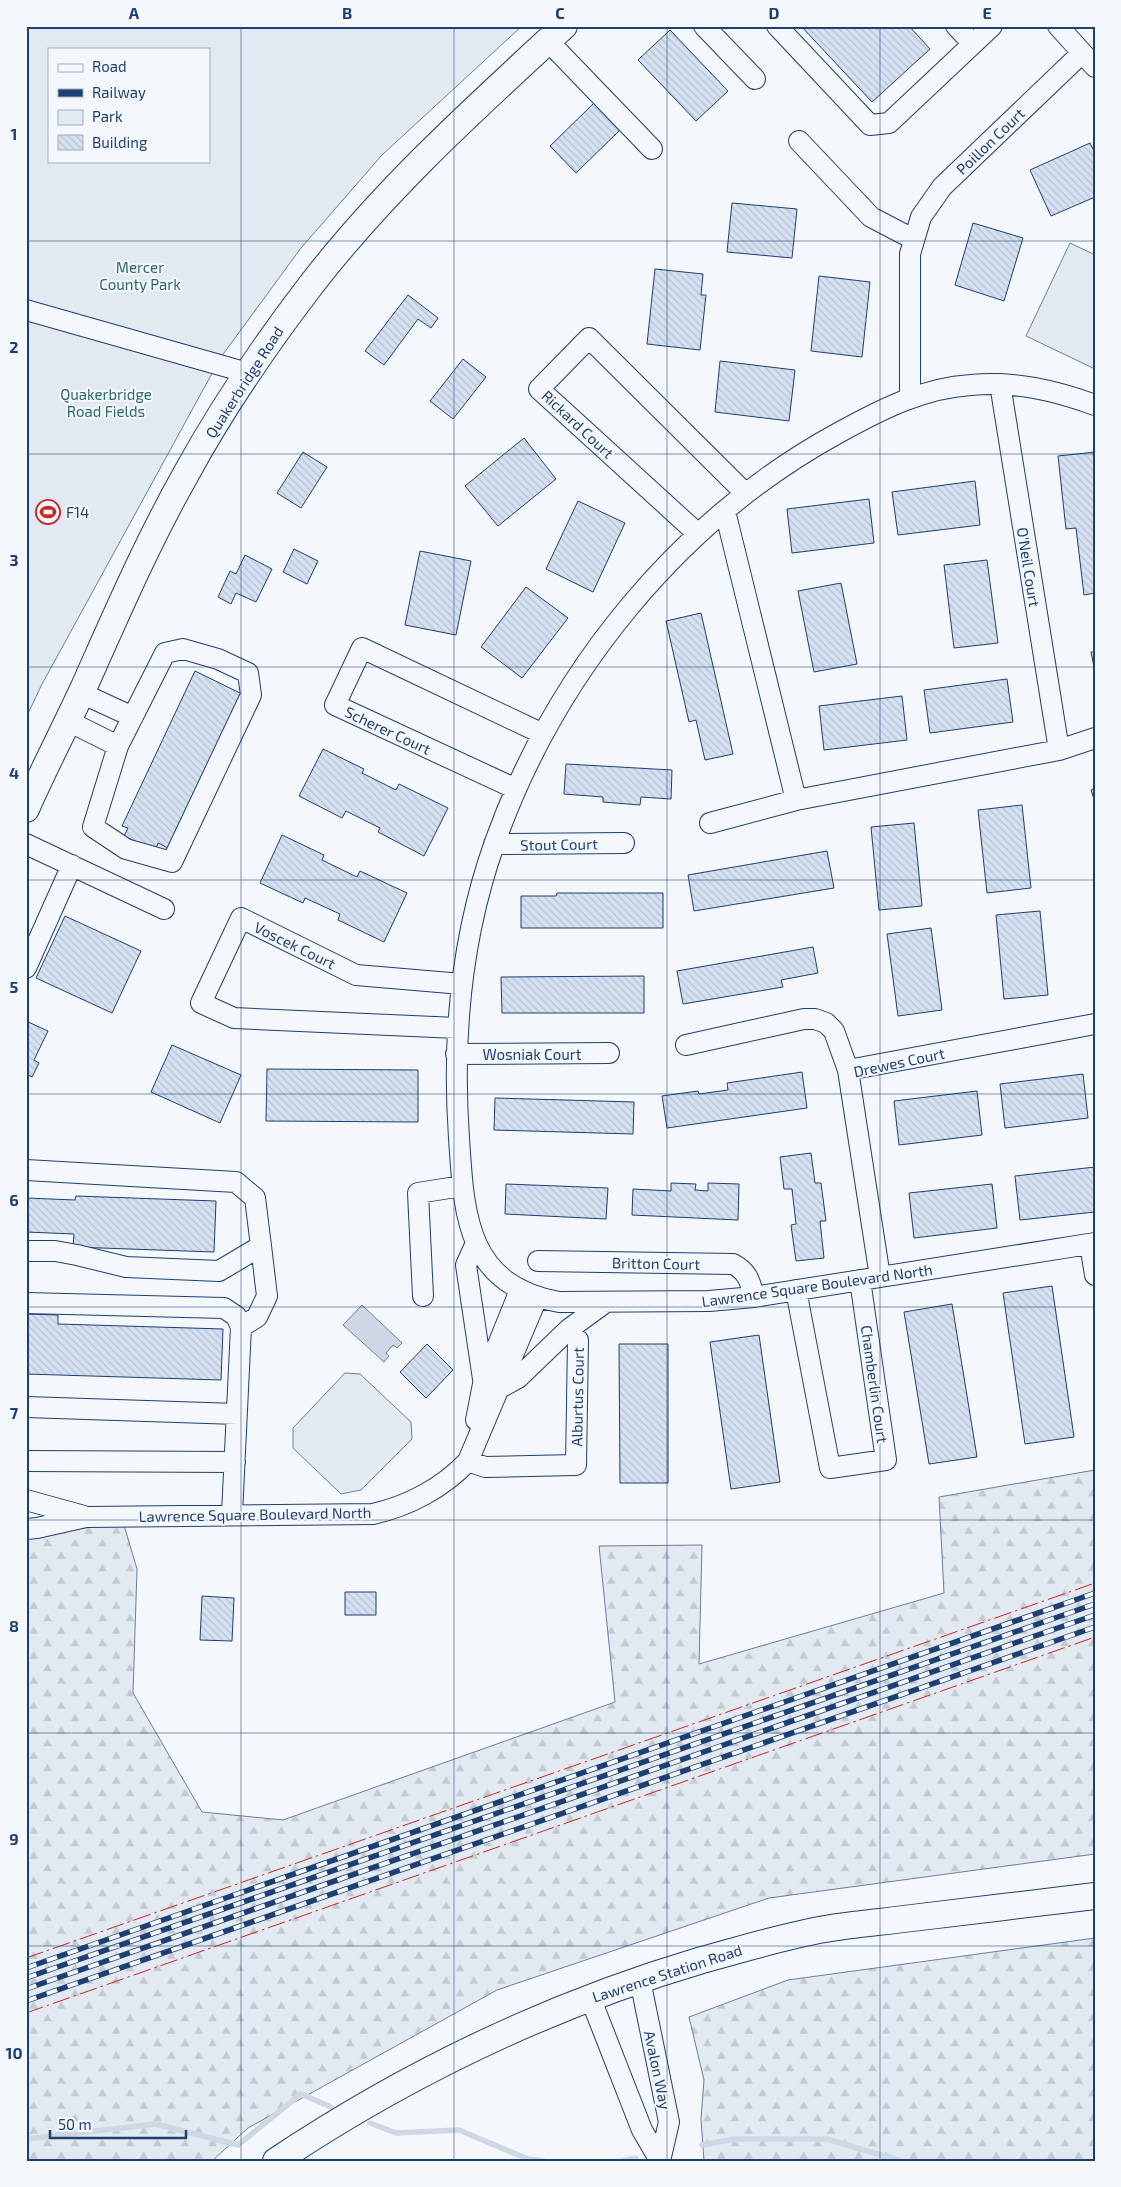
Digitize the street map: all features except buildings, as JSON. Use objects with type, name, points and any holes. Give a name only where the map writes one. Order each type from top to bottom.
[{"type":"main road","name":"Quakerbridge Road","points":[[26,809],[150,541],[186,474],[248,373],[312,283],[361,224],[445,136],[556,33]]},
{"type":"main road","name":"Lawrence Station Road","points":[[276,2161],[382,2094],[440,2063],[514,2028],[640,1980],[745,1948],[825,1929],[1095,1896]]},
{"type":"street","points":[[704,26],[755,79]]},
{"type":"street","points":[[777,26],[870,125],[889,123],[992,26]]},
{"type":"street","points":[[956,26],[972,44]]},
{"type":"street","points":[[1058,26],[1089,60]]},
{"type":"street","points":[[556,33],[652,149]]},
{"type":"street","name":"Poillon Court","points":[[910,398],[910,254],[921,217],[942,187],[1089,60]]},
{"type":"street","points":[[799,141],[871,218],[913,239]]},
{"type":"street","points":[[26,310],[248,373]]},
{"type":"street","name":"Rickard Court","points":[[698,534],[539,389],[589,338],[745,493]]},
{"type":"street","name":"Lawrence Square Boulevard North","points":[[1092,1244],[796,1290],[709,1301],[559,1302],[528,1294],[502,1278],[487,1263],[475,1245],[462,1186],[456,1100],[456,1054],[462,984],[481,889],[494,844],[516,789],[543,734],[583,668],[622,615],[657,575],[698,534],[745,493],[822,441],[883,408],[937,390],[968,385],[1000,384],[1030,386],[1061,393],[1095,405]]},
{"type":"street","name":"O'Neil Court","points":[[1000,384],[1059,750]]},
{"type":"street","points":[[725,511],[796,800]]},
{"type":"street","name":"Scherer Court","points":[[516,789],[335,705],[362,648],[543,734]]},
{"type":"street","points":[[182,649],[218,659],[248,673],[251,695],[172,862],[126,849],[93,827],[118,746],[165,653],[182,649]]},
{"type":"street","points":[[81,693],[133,716]]},
{"type":"street","points":[[68,721],[118,746]]},
{"type":"street","points":[[710,823],[796,800],[1059,750],[1095,738]]},
{"type":"street","name":"Stout Court","points":[[494,844],[624,843]]},
{"type":"street","points":[[26,844],[164,909]]},
{"type":"street","points":[[26,968],[72,865]]},
{"type":"street","name":"Voscek Court","points":[[457,1028],[234,1018],[201,1003],[241,918],[356,975],[462,984]]},
{"type":"street","points":[[686,1045],[815,1019],[826,1023],[834,1031],[848,1070]]},
{"type":"street","name":"Drewes Court","points":[[880,1277],[848,1070],[1095,1024]]},
{"type":"street","name":"Wosniak Court","points":[[456,1054],[609,1053]]},
{"type":"street","points":[[26,1170],[236,1182],[256,1198],[267,1296],[257,1316],[242,1327]]},
{"type":"street","points":[[423,1296],[418,1193],[462,1186]]},
{"type":"street","points":[[1092,1244],[1095,1275]]},
{"type":"street","points":[[475,1245],[466,1265],[491,1385]]},
{"type":"street","points":[[26,1251],[77,1255],[126,1267],[219,1271],[261,1246]]},
{"type":"street","name":"Britton Court","points":[[538,1261],[733,1264],[742,1269],[749,1277],[754,1296]]},
{"type":"street","name":"Chamberlin Court","points":[[796,1290],[830,1468],[886,1460],[860,1280]]},
{"type":"street","points":[[468,1461],[491,1385],[528,1294]]},
{"type":"street","points":[[491,1385],[518,1378],[569,1329],[606,1302]]},
{"type":"street","points":[[26,1303],[224,1308],[236,1316],[242,1327],[232,1514]]},
{"type":"street","name":"Alburtus Court","points":[[468,1461],[485,1467],[576,1465],[578,1340]]},
{"type":"street","points":[[26,1407],[237,1414]]},
{"type":"street","points":[[26,1461],[234,1462]]},
{"type":"street","name":"Lawrence Square Boulevard North","points":[[26,1529],[86,1517],[373,1514],[397,1508],[419,1498],[460,1470],[468,1461]]},
{"type":"street","name":"Lawrence Square Boulevard North","points":[[26,1500],[86,1517]]},
{"type":"street","name":"Avalon Way","points":[[640,1980],[669,2122],[660,2160]]},
{"type":"street","name":"Avalon Way","points":[[590,1998],[642,2130],[660,2160]]},
{"type":"green space","name":"Mercer County Park","points":[[26,26],[522,26],[382,155],[301,248],[221,357],[41,686],[26,718]]},
{"type":"green space","points":[[1070,243],[1095,255],[1095,369],[1026,336]]},
{"type":"green space","points":[[345,1373],[360,1374],[411,1422],[412,1439],[361,1490],[341,1494],[293,1448],[293,1428]]},
{"type":"green space","points":[[1095,1470],[1095,1854],[769,1898],[497,1990],[248,2128],[212,2161],[26,2161],[26,1537],[123,1522],[137,1569],[133,1693],[202,1812],[283,1820],[615,1702],[599,1546],[702,1545],[699,1664],[944,1593],[939,1497]]},
{"type":"green space","points":[[1095,1938],[1095,2161],[704,2161],[701,2119],[704,2080],[689,2017],[788,1980]]},
{"type":"shaded area","points":[[362,1305],[402,1343],[397,1348],[393,1345],[386,1353],[389,1356],[384,1362],[343,1325]]},
{"type":"waterway","points":[[26,2139],[155,2124],[238,2145],[301,2094],[331,2107]]},
{"type":"waterway","points":[[370,2123],[396,2133],[459,2130],[528,2159],[544,2161]]},
{"type":"waterway","points":[[702,2145],[735,2139],[827,2139],[901,2161]]},
{"type":"waterway","points":[[622,2161],[636,2158]]},
{"type":"railway","points":[[26,1968],[1095,1593]]},
{"type":"railway","points":[[26,1978],[1095,1604]]},
{"type":"railway","points":[[26,1989],[1095,1615]]},
{"type":"railway","points":[[26,2001],[1095,1627]]},
{"type":"power","points":[[26,1958],[1095,1583]]},
{"type":"power","points":[[26,2013],[1095,1637]]},
{"type":"place","name":"F14","points":[[48,512]]},
{"type":"park label","name":"Quakerbridge Road Fields","points":[[106,402]]}]
